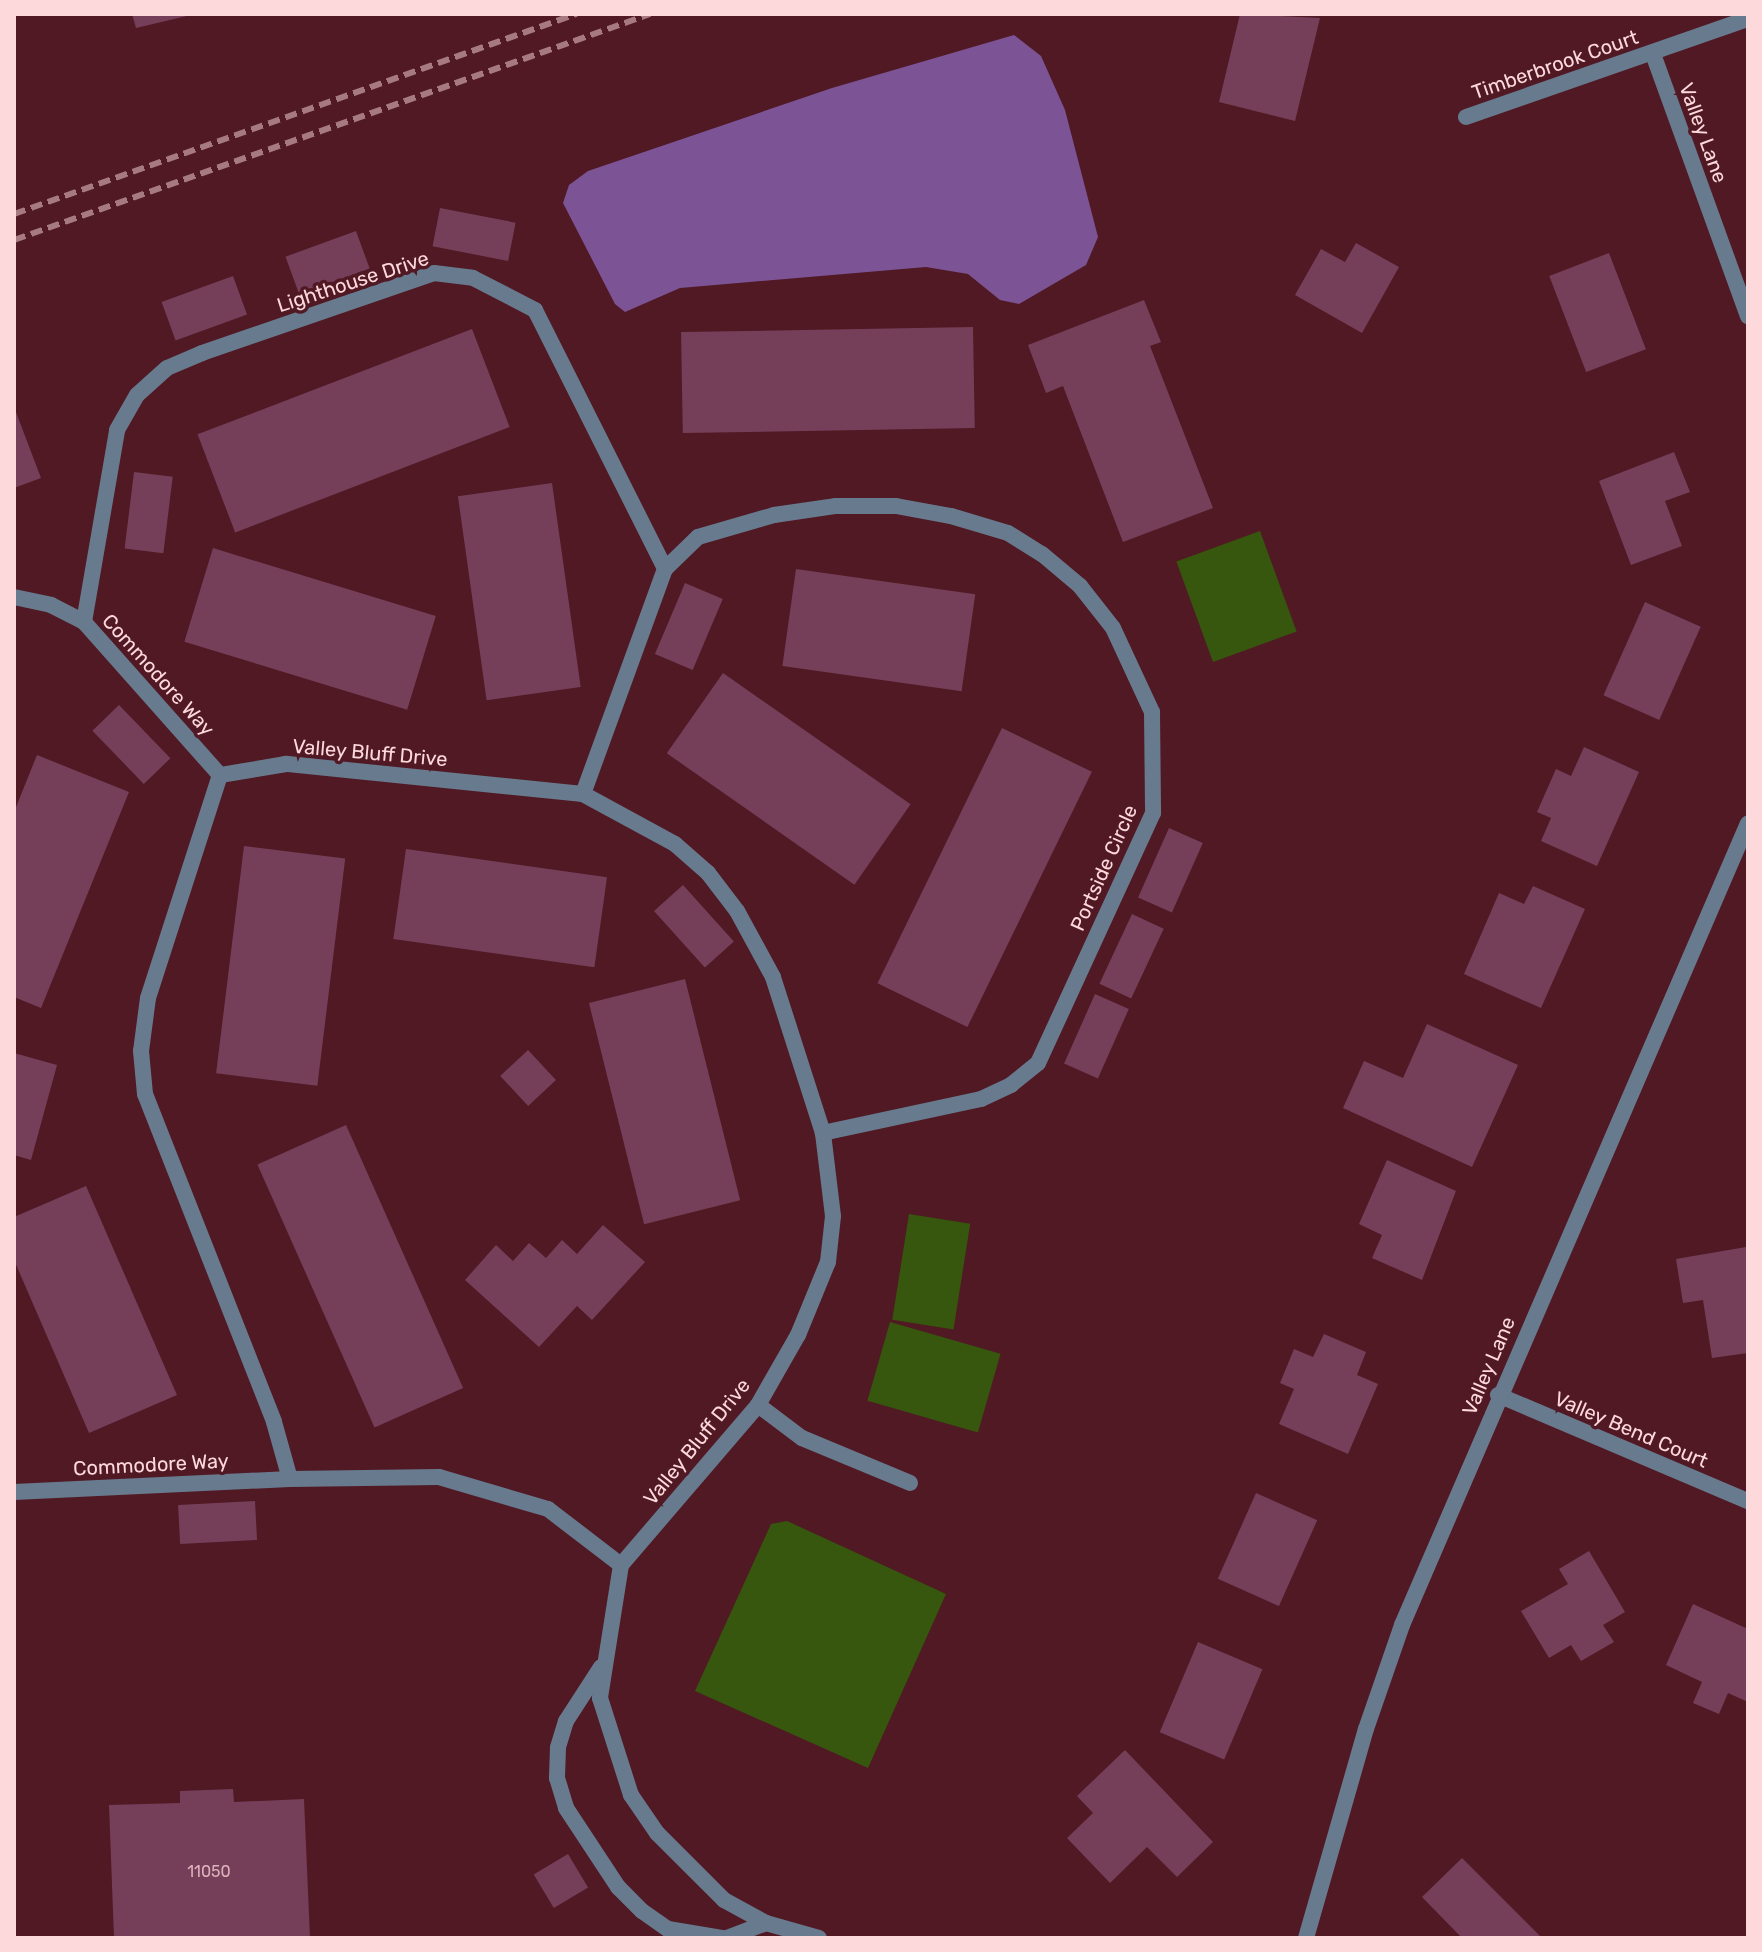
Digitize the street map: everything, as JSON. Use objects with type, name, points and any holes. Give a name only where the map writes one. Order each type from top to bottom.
[{"type":"street","name":"Timberbrook Court","points":[[1466,117],[1748,19]]},
{"type":"street","name":"Valley Lane","points":[[1653,54],[1748,316]]},
{"type":"street","name":"Lighthouse Drive","points":[[84,622],[117,430],[137,395],[167,368],[202,353],[434,273],[473,278],[535,310],[665,569]]},
{"type":"street","name":"Portside Circle","points":[[583,794],[665,569],[698,537],[774,515],[836,506],[896,506],[993,528],[1042,554],[1080,586],[1135,666],[1152,712],[1153,813],[1038,1063],[1011,1085],[981,1099],[823,1133]]},
{"type":"street","name":"Commodore Way","points":[[14,597],[51,605],[84,622],[220,775]]},
{"type":"street","name":"Valley Bluff Drive","points":[[220,775],[286,764],[583,794],[675,844],[708,873],[737,911],[773,977],[823,1133],[833,1216],[828,1262],[798,1335],[758,1405],[621,1565],[602,1665],[600,1698],[631,1795],[657,1833],[724,1900],[766,1923],[819,1938]]},
{"type":"street","points":[[220,775],[148,998],[141,1051],[145,1094],[274,1422],[290,1479],[439,1477],[548,1509],[621,1565]]},
{"type":"street","name":"Valley Lane","points":[[1306,1938],[1366,1729],[1402,1625],[1498,1395],[1748,825]]},
{"type":"street","name":"Valley Bend Court","points":[[1498,1395],[1748,1501]]},
{"type":"street","points":[[758,1405],[802,1438],[910,1483]]},
{"type":"street","name":"Commodore Way","points":[[14,1492],[290,1479]]},
{"type":"street","name":"Valley Bluff Drive","points":[[602,1665],[566,1721],[558,1748],[557,1778],[566,1808],[618,1887],[642,1911],[668,1929],[725,1938],[766,1923]]},
{"type":"green space","points":[[1260,531],[1297,632],[1213,662],[1176,561]]},
{"type":"green space","points":[[909,1214],[970,1224],[953,1329],[892,1320]]},
{"type":"green space","points":[[890,1322],[1001,1354],[978,1433],[867,1401]]},
{"type":"green space","points":[[787,1521],[946,1594],[868,1768],[695,1691],[771,1524]]},
{"type":"shaded area","points":[[1014,35],[1041,56],[1065,110],[1098,237],[1086,265],[1019,304],[1000,300],[968,274],[926,267],[680,288],[625,312],[615,304],[563,203],[569,185],[588,171],[832,88]]},
{"type":"building","points":[[132,14],[191,14],[191,15],[136,28]]},
{"type":"building","points":[[1240,14],[1320,18],[1295,121],[1219,102]]},
{"type":"building","points":[[440,208],[516,223],[508,261],[433,246]]},
{"type":"building","points":[[356,231],[370,269],[299,294],[286,257]]},
{"type":"building","points":[[1356,243],[1399,267],[1362,333],[1295,295],[1321,249],[1345,262]]},
{"type":"building","points":[[1609,253],[1646,349],[1586,372],[1549,276]]},
{"type":"building","points":[[233,276],[247,315],[176,341],[162,302]]},
{"type":"building","points":[[1144,300],[1161,342],[1150,346],[1213,508],[1123,542],[1063,386],[1046,393],[1028,345]]},
{"type":"building","points":[[973,327],[975,428],[683,433],[681,332]]},
{"type":"building","points":[[472,329],[510,427],[235,532],[198,434]]},
{"type":"building","points":[[14,407],[41,478],[14,488]]},
{"type":"building","points":[[1674,452],[1690,492],[1665,501],[1682,546],[1631,565],[1599,481]]},
{"type":"building","points":[[134,472],[173,477],[163,553],[125,548]]},
{"type":"building","points":[[552,483],[581,687],[487,700],[458,496]]},
{"type":"building","points":[[213,548],[436,616],[407,710],[184,642]]},
{"type":"building","points":[[796,569],[975,594],[962,691],[782,666]]},
{"type":"building","points":[[685,583],[723,599],[693,670],[655,654]]},
{"type":"building","points":[[1645,602],[1701,627],[1659,720],[1604,695]]},
{"type":"building","points":[[723,673],[911,804],[854,885],[667,753]]},
{"type":"building","points":[[119,705],[170,758],[144,784],[92,731]]},
{"type":"building","points":[[1002,728],[1092,772],[967,1027],[878,983]]},
{"type":"building","points":[[1584,747],[1639,772],[1597,866],[1541,841],[1551,818],[1537,812],[1556,769],[1571,776]]},
{"type":"building","points":[[37,755],[129,792],[41,1008],[14,997],[14,812]]},
{"type":"building","points":[[1169,828],[1203,843],[1172,912],[1138,897]]},
{"type":"building","points":[[244,846],[345,858],[317,1086],[216,1073]]},
{"type":"building","points":[[406,849],[607,877],[594,967],[393,939]]},
{"type":"building","points":[[683,885],[734,941],[705,968],[654,911]]},
{"type":"building","points":[[1533,886],[1585,909],[1541,1008],[1464,974],[1499,893],[1524,904]]},
{"type":"building","points":[[1132,914],[1164,929],[1131,999],[1099,984]]},
{"type":"building","points":[[685,979],[740,1200],[644,1224],[589,1003]]},
{"type":"building","points":[[1095,994],[1129,1009],[1098,1078],[1064,1063]]},
{"type":"building","points":[[1427,1024],[1518,1065],[1472,1167],[1343,1108],[1364,1061],[1403,1078]]},
{"type":"building","points":[[528,1050],[556,1080],[528,1106],[500,1076]]},
{"type":"building","points":[[14,1053],[57,1065],[31,1160],[14,1155]]},
{"type":"building","points":[[346,1125],[463,1388],[375,1428],[257,1164]]},
{"type":"building","points":[[1387,1160],[1456,1191],[1422,1280],[1372,1258],[1382,1235],[1359,1224]]},
{"type":"building","points":[[86,1186],[177,1395],[89,1433],[14,1260],[14,1217]]},
{"type":"building","points":[[603,1225],[645,1262],[592,1320],[577,1306],[539,1347],[465,1280],[496,1245],[513,1261],[529,1243],[546,1258],[562,1240],[577,1254]]},
{"type":"building","points":[[1746,1247],[1748,1353],[1712,1358],[1703,1300],[1683,1303],[1676,1259]]},
{"type":"building","points":[[1324,1334],[1366,1352],[1357,1375],[1378,1384],[1348,1454],[1279,1424],[1294,1389],[1280,1383],[1294,1349],[1313,1357]]},
{"type":"building","points":[[1256,1493],[1317,1520],[1279,1606],[1218,1579]]},
{"type":"building","points":[[255,1501],[257,1540],[180,1544],[178,1505]]},
{"type":"building","points":[[1589,1551],[1625,1612],[1603,1625],[1614,1642],[1581,1661],[1571,1645],[1549,1658],[1521,1611],[1568,1584],[1559,1569]]},
{"type":"building","points":[[1693,1604],[1748,1629],[1748,1702],[1728,1693],[1719,1714],[1693,1703],[1702,1682],[1666,1665]]},
{"type":"building","points":[[1198,1642],[1262,1669],[1224,1760],[1160,1732]]},
{"type":"building","points":[[1125,1750],[1213,1842],[1177,1877],[1147,1847],[1110,1883],[1067,1838],[1093,1813],[1077,1796]]},
{"type":"building","points":[[233,1789],[234,1802],[304,1799],[310,1938],[114,1938],[109,1805],[180,1803],[180,1791]]},
{"type":"building","points":[[568,1854],[588,1887],[554,1908],[534,1875]]},
{"type":"building","points":[[1462,1858],[1542,1938],[1462,1938],[1422,1897]]},
{"type":"railway","points":[[14,214],[576,14]]},
{"type":"railway","points":[[14,240],[650,14]]}]
